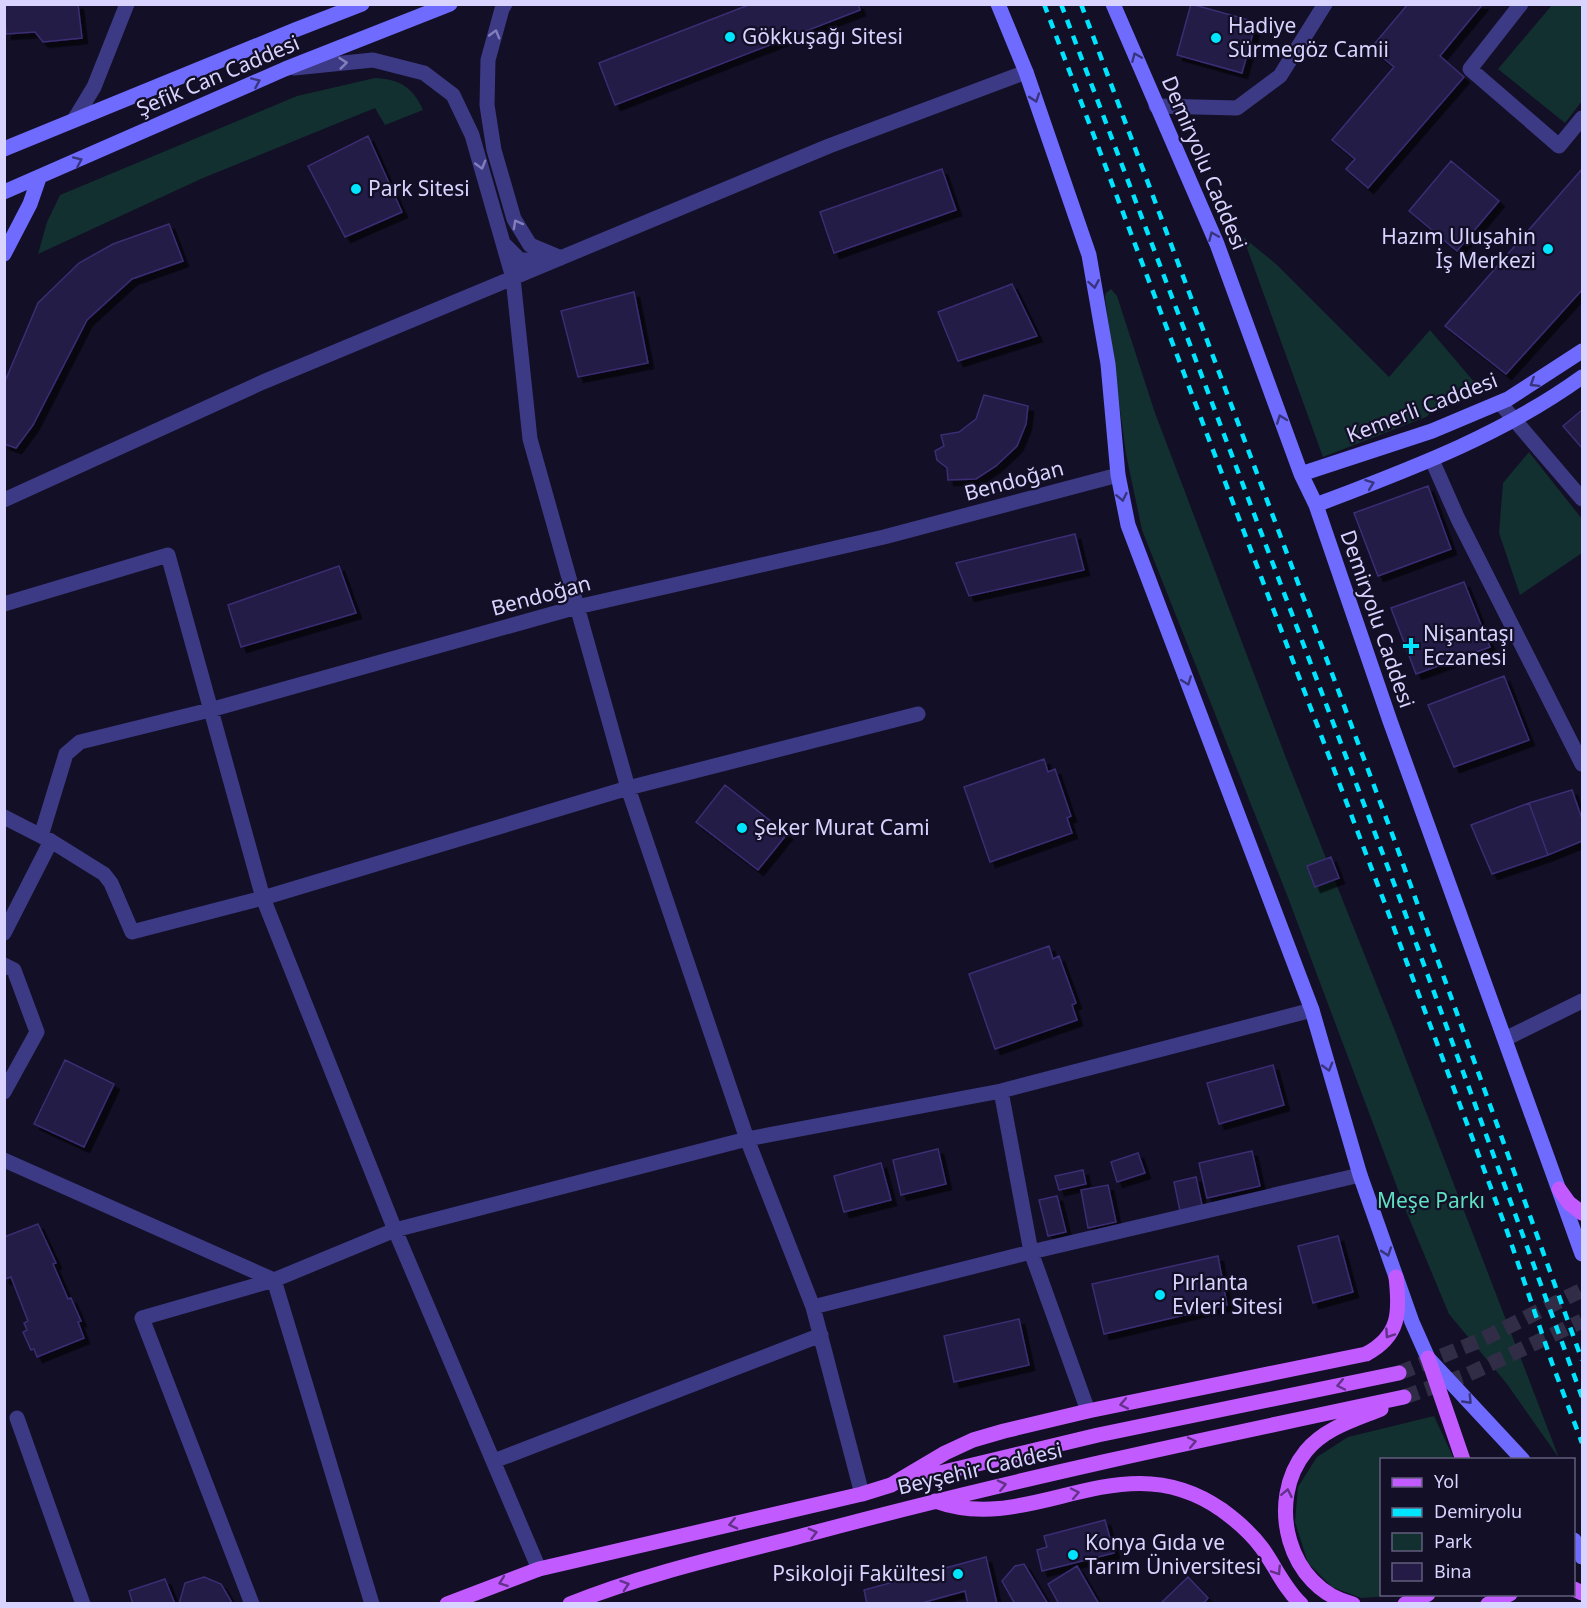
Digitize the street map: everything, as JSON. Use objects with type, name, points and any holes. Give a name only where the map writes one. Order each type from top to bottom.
[{"type":"main road","points":[[313,23],[339,4]]},
{"type":"main road","name":"Şefik Can Caddesi","points":[[4,149],[362,4]]},
{"type":"main road","name":"Şefik Can Caddesi","points":[[4,192],[285,69],[450,4]]},
{"type":"main road","points":[[998,4],[1026,72],[1089,255],[1108,364],[1118,475],[1128,525],[1312,1011],[1360,1174],[1462,1458]]},
{"type":"main road","name":"Demiryolu Caddesi","points":[[1113,4],[1217,243],[1301,474],[1316,505],[1390,721],[1582,1254]]},
{"type":"main road","points":[[4,254],[30,204],[39,178]]},
{"type":"main road","name":"Kemerli Caddesi","points":[[1301,474],[1432,431],[1500,403],[1564,365],[1582,351]]},
{"type":"main road","points":[[1316,505],[1432,460],[1515,421],[1551,399],[1582,376]]},
{"type":"main road","points":[[1558,1190],[1582,1213]]},
{"type":"main road","points":[[447,1604],[539,1569],[862,1494],[891,1485],[945,1453],[973,1440],[1004,1431],[1088,1411],[1366,1354],[1378,1348],[1388,1338],[1395,1325],[1398,1311],[1396,1277]]},
{"type":"main road","points":[[1428,1358],[1521,1458]]},
{"type":"main road","name":"Beyşehir Caddesi","points":[[891,1485],[1098,1435],[1399,1373]]},
{"type":"main road","name":"Beyşehir Caddesi","points":[[570,1604],[660,1574],[935,1501],[1100,1462],[1404,1397],[1338,1426],[1320,1437],[1300,1461],[1287,1489],[1284,1509],[1286,1529],[1301,1567],[1331,1594],[1353,1604]]},
{"type":"main road","points":[[935,1501],[953,1508],[997,1509],[1124,1483],[1171,1486],[1220,1509],[1243,1527],[1261,1546],[1286,1586],[1301,1604]]},
{"type":"main road","points":[[1575,1542],[1582,1557]]},
{"type":"main road","points":[[1405,1604],[1423,1596]]},
{"type":"main road","points":[[1488,1604],[1506,1596]]},
{"type":"street","points":[[74,120],[94,87],[128,4]]},
{"type":"street","points":[[505,4],[488,60],[487,105],[494,150],[514,219],[530,245],[561,258]]},
{"type":"street","points":[[1156,106],[1237,108],[1280,76],[1325,4]]},
{"type":"street","points":[[1521,4],[1470,69],[1559,146],[1582,118]]},
{"type":"street","points":[[285,69],[373,60],[424,73],[453,95],[472,135],[513,278],[530,439],[628,788],[747,1138],[813,1307],[862,1494]]},
{"type":"street","points":[[4,500],[263,382],[830,146],[1026,72]]},
{"type":"street","points":[[502,242],[520,260],[540,262],[561,258]]},
{"type":"street","points":[[1500,403],[1582,499]]},
{"type":"street","points":[[1432,460],[1458,519],[1582,764]]},
{"type":"street","name":"Bendoğan","points":[[4,933],[46,839],[66,754],[80,742],[210,710],[577,607],[884,537],[1118,475]]},
{"type":"street","points":[[4,604],[168,555],[263,898],[394,1230],[539,1569]]},
{"type":"street","points":[[4,818],[46,839],[104,874],[111,883],[132,932],[263,898],[628,788],[918,714]]},
{"type":"street","points":[[4,965],[14,969],[36,1032],[4,1092]]},
{"type":"street","points":[[1505,1039],[1582,1001]]},
{"type":"street","points":[[252,1604],[142,1318],[274,1280],[394,1230],[747,1138],[1001,1091],[1312,1011]]},
{"type":"street","points":[[1001,1091],[1031,1252],[1088,1411]]},
{"type":"street","points":[[4,1160],[274,1280],[372,1604]]},
{"type":"street","points":[[813,1307],[1031,1252],[1360,1174]]},
{"type":"street","points":[[494,1461],[821,1335]]},
{"type":"street","points":[[17,1418],[83,1604]]},
{"type":"green space","points":[[1552,5],[1582,5],[1582,101],[1565,123],[1498,69]]},
{"type":"green space","points":[[375,78],[398,82],[410,90],[423,110],[385,125],[375,108],[203,178],[38,254],[47,222],[60,195],[297,96]]},
{"type":"green space","points":[[1243,237],[1276,264],[1389,377],[1430,330],[1481,390],[1459,389],[1426,417],[1323,457]]},
{"type":"green space","name":"Meşe Parkı","points":[[1111,289],[1117,296],[1155,413],[1286,758],[1395,1031],[1559,1458],[1507,1384],[1449,1314],[1406,1211],[1287,895],[1142,530],[1126,454],[1105,297]]},
{"type":"green space","points":[[1529,452],[1582,519],[1582,553],[1520,595],[1499,533],[1503,483]]},
{"type":"green space","points":[[1434,1416],[1454,1458],[1380,1458],[1380,1596],[1390,1596],[1361,1598],[1332,1587],[1308,1563],[1295,1522],[1298,1487],[1317,1457],[1348,1437]]},
{"type":"building","points":[[4,4],[78,4],[82,38],[43,42],[35,32],[6,34]]},
{"type":"building","name":"Gökkuşağı Sitesi","points":[[751,4],[858,4],[860,10],[615,105],[599,63]]},
{"type":"building","name":"Hadiye Sürmegöz Camii","points":[[1191,4],[1256,22],[1242,73],[1177,55]]},
{"type":"building","points":[[1408,4],[1483,4],[1440,56],[1464,77],[1368,188],[1346,169],[1355,159],[1332,140],[1394,67],[1371,48]]},
{"type":"building","name":"Park Sitesi","points":[[368,136],[402,212],[345,237],[308,166]]},
{"type":"building","points":[[1451,161],[1499,201],[1457,251],[1409,211]]},
{"type":"building","points":[[942,169],[956,210],[834,253],[820,212]]},
{"type":"building","name":"Hazım Uluşahin İş Merkezi","points":[[1582,169],[1582,290],[1506,374],[1445,326]]},
{"type":"building","points":[[169,224],[183,261],[132,279],[87,320],[33,425],[16,448],[4,444],[4,384],[38,303],[79,263],[113,244]]},
{"type":"building","points":[[1012,284],[1037,336],[958,361],[938,312]]},
{"type":"building","points":[[634,292],[648,363],[578,377],[561,311]]},
{"type":"building","points":[[984,395],[1028,406],[1026,424],[1017,446],[996,466],[976,479],[948,480],[947,468],[937,460],[935,451],[944,446],[941,435],[959,432],[976,419]]},
{"type":"building","points":[[1582,410],[1582,448],[1563,426]]},
{"type":"building","points":[[1428,486],[1451,549],[1378,576],[1354,513]]},
{"type":"building","points":[[1075,534],[1084,570],[969,596],[956,563]]},
{"type":"building","points":[[339,566],[356,613],[241,647],[228,605]]},
{"type":"building","points":[[1464,582],[1490,647],[1416,674],[1391,608]]},
{"type":"building","points":[[1504,676],[1529,740],[1454,767],[1428,705]]},
{"type":"building","points":[[1044,759],[1048,772],[1055,769],[1071,816],[1067,818],[1072,833],[990,862],[964,787]]},
{"type":"building","name":"Şeker Murat Cami","points":[[725,785],[787,834],[758,870],[696,822]]},
{"type":"building","points":[[1572,790],[1582,819],[1582,841],[1548,855],[1529,803]]},
{"type":"building","points":[[1529,803],[1548,855],[1492,874],[1471,825]]},
{"type":"building","points":[[1331,857],[1339,878],[1315,887],[1307,866]]},
{"type":"building","points":[[1049,946],[1053,959],[1059,956],[1076,1003],[1072,1005],[1077,1020],[995,1049],[969,974]]},
{"type":"building","points":[[65,1060],[114,1084],[84,1147],[34,1124]]},
{"type":"building","points":[[1273,1065],[1284,1105],[1219,1124],[1207,1083]]},
{"type":"building","points":[[938,1149],[946,1184],[901,1195],[893,1160]]},
{"type":"building","points":[[1252,1151],[1260,1186],[1207,1198],[1199,1163]]},
{"type":"building","points":[[1138,1153],[1145,1173],[1117,1182],[1111,1162]]},
{"type":"building","points":[[881,1163],[891,1200],[844,1212],[834,1176]]},
{"type":"building","points":[[1083,1170],[1086,1184],[1059,1190],[1055,1176]]},
{"type":"building","points":[[1196,1177],[1202,1205],[1180,1211],[1174,1182]]},
{"type":"building","points":[[1108,1185],[1116,1222],[1088,1228],[1081,1190]]},
{"type":"building","points":[[1057,1196],[1066,1232],[1048,1236],[1039,1200]]},
{"type":"building","points":[[38,1224],[56,1263],[53,1264],[68,1299],[71,1298],[81,1321],[78,1322],[84,1338],[37,1357],[34,1349],[31,1350],[23,1332],[27,1330],[24,1323],[28,1321],[11,1277],[5,1279],[4,1277],[4,1237]]},
{"type":"building","points":[[1338,1236],[1353,1292],[1313,1303],[1298,1246]]},
{"type":"building","name":"Pırlanta Evleri Sitesi","points":[[1218,1256],[1227,1305],[1104,1334],[1092,1284]]},
{"type":"building","points":[[1019,1319],[1029,1365],[954,1382],[944,1336]]},
{"type":"building","points":[[1105,1520],[1114,1553],[1042,1571],[1037,1550],[1047,1547],[1044,1536]]},
{"type":"building","name":"Psikoloji Fakültesi","points":[[986,1557],[997,1604],[968,1604],[965,1591],[918,1604],[867,1604],[864,1590]]},
{"type":"building","points":[[1024,1564],[1048,1604],[1015,1604],[1002,1581],[1015,1566]]},
{"type":"building","points":[[1077,1566],[1099,1604],[1059,1604],[1048,1584]]},
{"type":"building","points":[[204,1577],[221,1584],[231,1601],[230,1604],[179,1604],[185,1583]]},
{"type":"building","points":[[1188,1577],[1208,1598],[1203,1604],[1160,1604]]},
{"type":"building","points":[[165,1579],[175,1604],[133,1604],[129,1591]]},
{"type":"tunnel","points":[[1399,1373],[1479,1341],[1582,1290]]},
{"type":"tunnel","points":[[1404,1397],[1467,1375],[1582,1321]]},
{"type":"railway","points":[[1044,4],[1385,904],[1507,1231],[1582,1443]]},
{"type":"railway","points":[[1061,4],[1401,902],[1582,1397]]},
{"type":"railway","points":[[1081,4],[1394,839],[1582,1360]]},
{"type":"place","name":"Gökkuşağı Sitesi","points":[[730,37]]},
{"type":"place","name":"Hadiye Sürmegöz Camii","points":[[1216,38]]},
{"type":"place","name":"Park Sitesi","points":[[356,189]]},
{"type":"place","name":"Hazım Uluşahin İş Merkezi","points":[[1548,249]]},
{"type":"place","name":"Nişantaşı Eczanesi","points":[[1411,646]]},
{"type":"place","name":"Şeker Murat Cami","points":[[742,828]]},
{"type":"place","name":"Pırlanta Evleri Sitesi","points":[[1160,1295]]},
{"type":"place","name":"Konya Gıda ve Tarım Üniversitesi","points":[[1073,1555]]},
{"type":"place","name":"Psikoloji Fakültesi","points":[[958,1574]]}]
